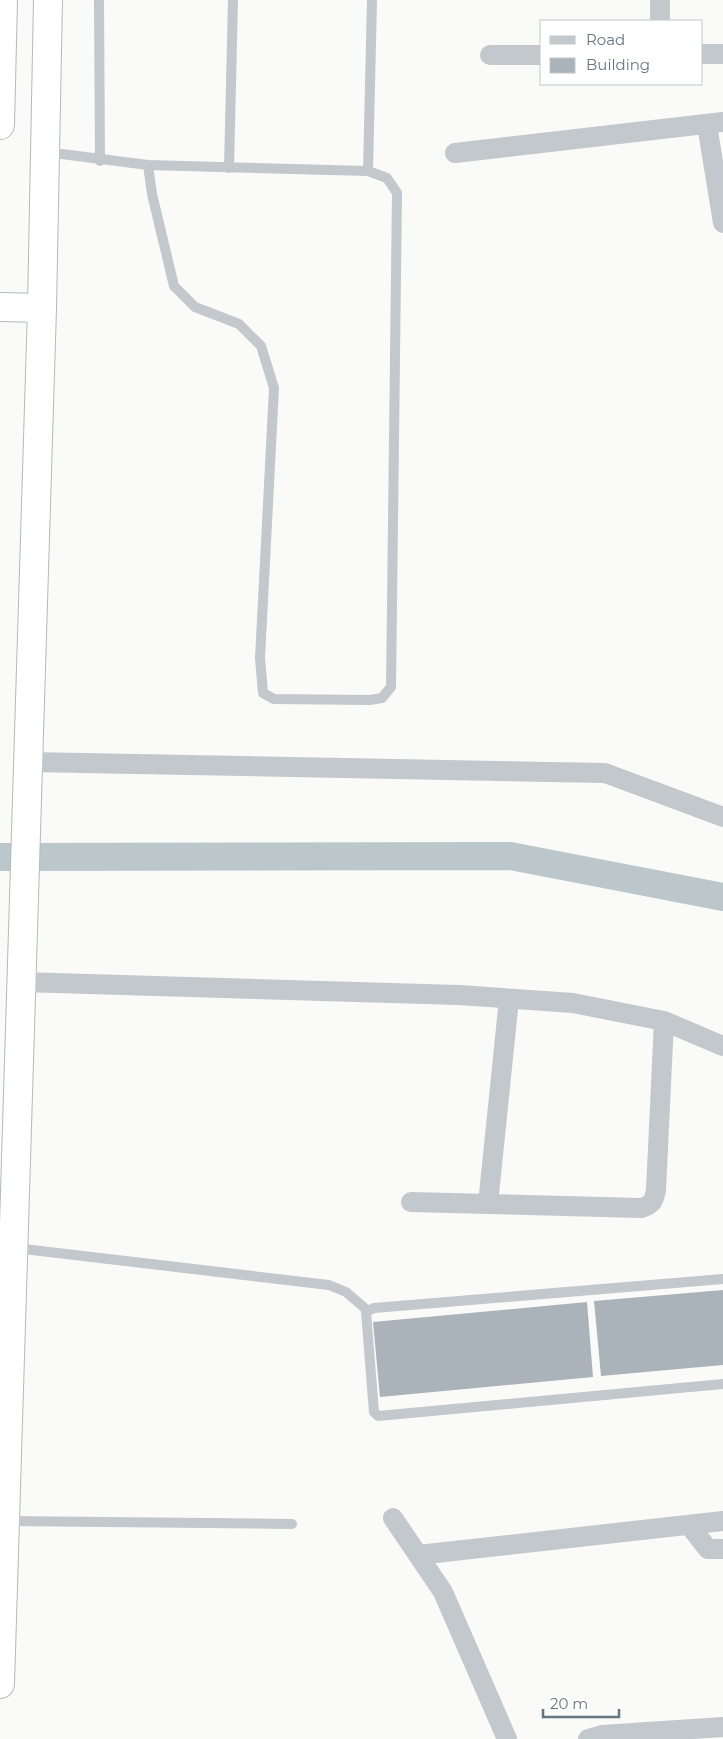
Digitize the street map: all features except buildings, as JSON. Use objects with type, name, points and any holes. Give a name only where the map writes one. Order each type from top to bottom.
[{"type":"highway","points":[[0,125],[3,0]]},
{"type":"highway","points":[[0,1684],[12,1248],[28,804],[42,308],[48,0]]},
{"type":"highway","points":[[0,307],[42,308]]},
{"type":"street","points":[[660,0],[660,20]]},
{"type":"street","points":[[703,54],[723,54]]},
{"type":"street","points":[[490,55],[540,55]]},
{"type":"street","points":[[454,153],[715,124],[723,223]]},
{"type":"street","points":[[29,762],[605,772],[723,817]]},
{"type":"street","points":[[22,982],[450,995],[573,1004],[664,1021],[723,1046]]},
{"type":"street","points":[[488,1204],[509,999]]},
{"type":"street","points":[[412,1202],[641,1208],[650,1205],[654,1200],[656,1190],[664,1021]]},
{"type":"street","points":[[393,1518],[442,1592],[486,1686],[507,1739]]},
{"type":"street","points":[[418,1556],[723,1521]]},
{"type":"street","points":[[689,1525],[708,1549],[723,1549]]},
{"type":"street","points":[[588,1739],[602,1735],[723,1727]]},
{"type":"lane","points":[[99,0],[100,161]]},
{"type":"lane","points":[[228,168],[233,0]]},
{"type":"lane","points":[[368,171],[372,0]]},
{"type":"lane","points":[[45,152],[100,161],[148,165],[368,171],[387,178],[397,193],[391,687],[382,698],[370,700],[274,699],[263,694],[260,658],[274,388],[261,346],[239,324],[194,307],[174,286],[152,194],[148,165]]},
{"type":"lane","points":[[12,1248],[329,1285],[346,1292],[367,1310],[374,1412],[378,1416],[723,1384]]},
{"type":"lane","points":[[367,1310],[723,1279]]},
{"type":"lane","points":[[4,1521],[292,1524]]},
{"type":"waterway","points":[[0,857],[510,856],[723,897]]}]
